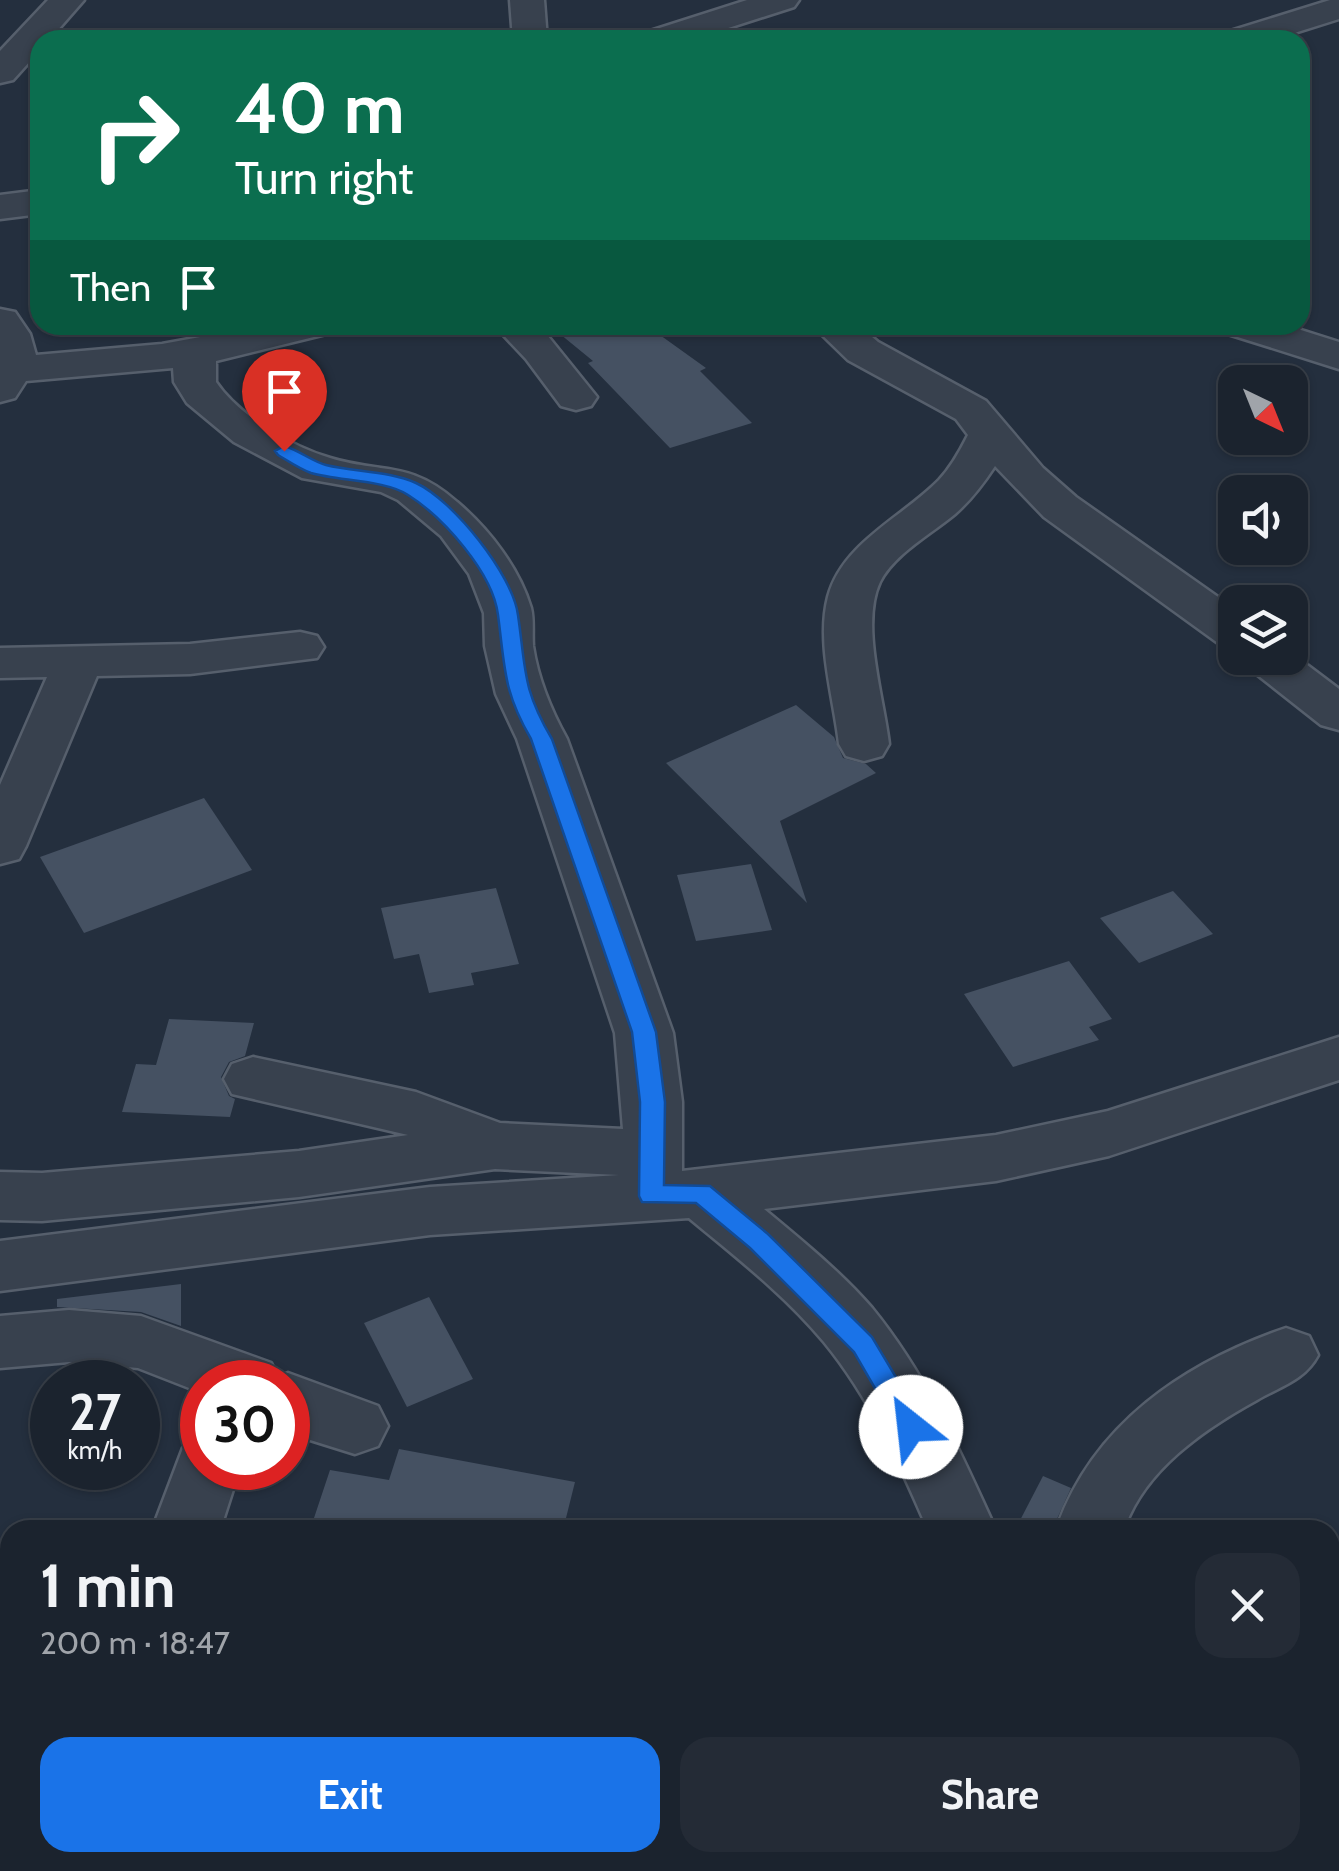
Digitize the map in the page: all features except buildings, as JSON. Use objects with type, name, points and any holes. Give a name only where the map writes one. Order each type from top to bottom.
[{"type":"street","points":[[39,30],[67,0]]},
{"type":"street","points":[[527,0],[529,30]]},
{"type":"street","points":[[688,30],[782,0]]},
{"type":"street","points":[[1260,30],[1310,9]]},
{"type":"street","points":[[0,72],[30,40]]},
{"type":"street","points":[[0,207],[30,203]]},
{"type":"street","points":[[0,321],[10,334],[16,360],[6,379]]},
{"type":"street","points":[[6,379],[198,352],[269,335]]},
{"type":"street","points":[[524,335],[564,377],[576,397]]},
{"type":"street","points":[[845,335],[864,351],[971,410],[1026,477],[1060,507],[1218,620]]},
{"type":"street","points":[[1273,335],[1339,356]]},
{"type":"street","points":[[198,352],[193,368],[196,384],[205,399],[235,424],[315,468],[411,487],[454,522],[498,586],[508,612],[509,644],[521,704],[542,739],[644,1032],[652,1102],[668,1180]]},
{"type":"street","points":[[864,744],[850,628],[851,596],[868,564],[955,489],[981,455],[992,432]]},
{"type":"street","points":[[0,663],[190,659],[300,647]]},
{"type":"street","points":[[0,846],[78,662]]},
{"type":"street","points":[[1289,675],[1339,714]]},
{"type":"street","points":[[0,1266],[191,1240],[281,1233],[668,1180],[996,1158],[1109,1133],[1339,1058]]},
{"type":"street","points":[[254,1079],[416,1114],[495,1146],[668,1180],[773,1254],[863,1344],[927,1457],[957,1520]]},
{"type":"street","points":[[0,1196],[42,1197],[299,1174],[414,1154],[495,1146]]},
{"type":"street","points":[[0,1342],[69,1336],[141,1342],[180,1372]]},
{"type":"street","points":[[1094,1520],[1110,1478],[1138,1449],[1246,1372],[1286,1355]]},
{"type":"street","points":[[310,1413],[355,1426]]},
{"type":"street","points":[[189,1520],[200,1490]]},
{"type":"route","points":[[284,451],[315,468],[411,487],[454,522],[498,586],[508,612],[509,644],[521,704],[542,739],[644,1032],[652,1102],[651,1196],[701,1193],[759,1241],[863,1344],[911,1427]]}]
